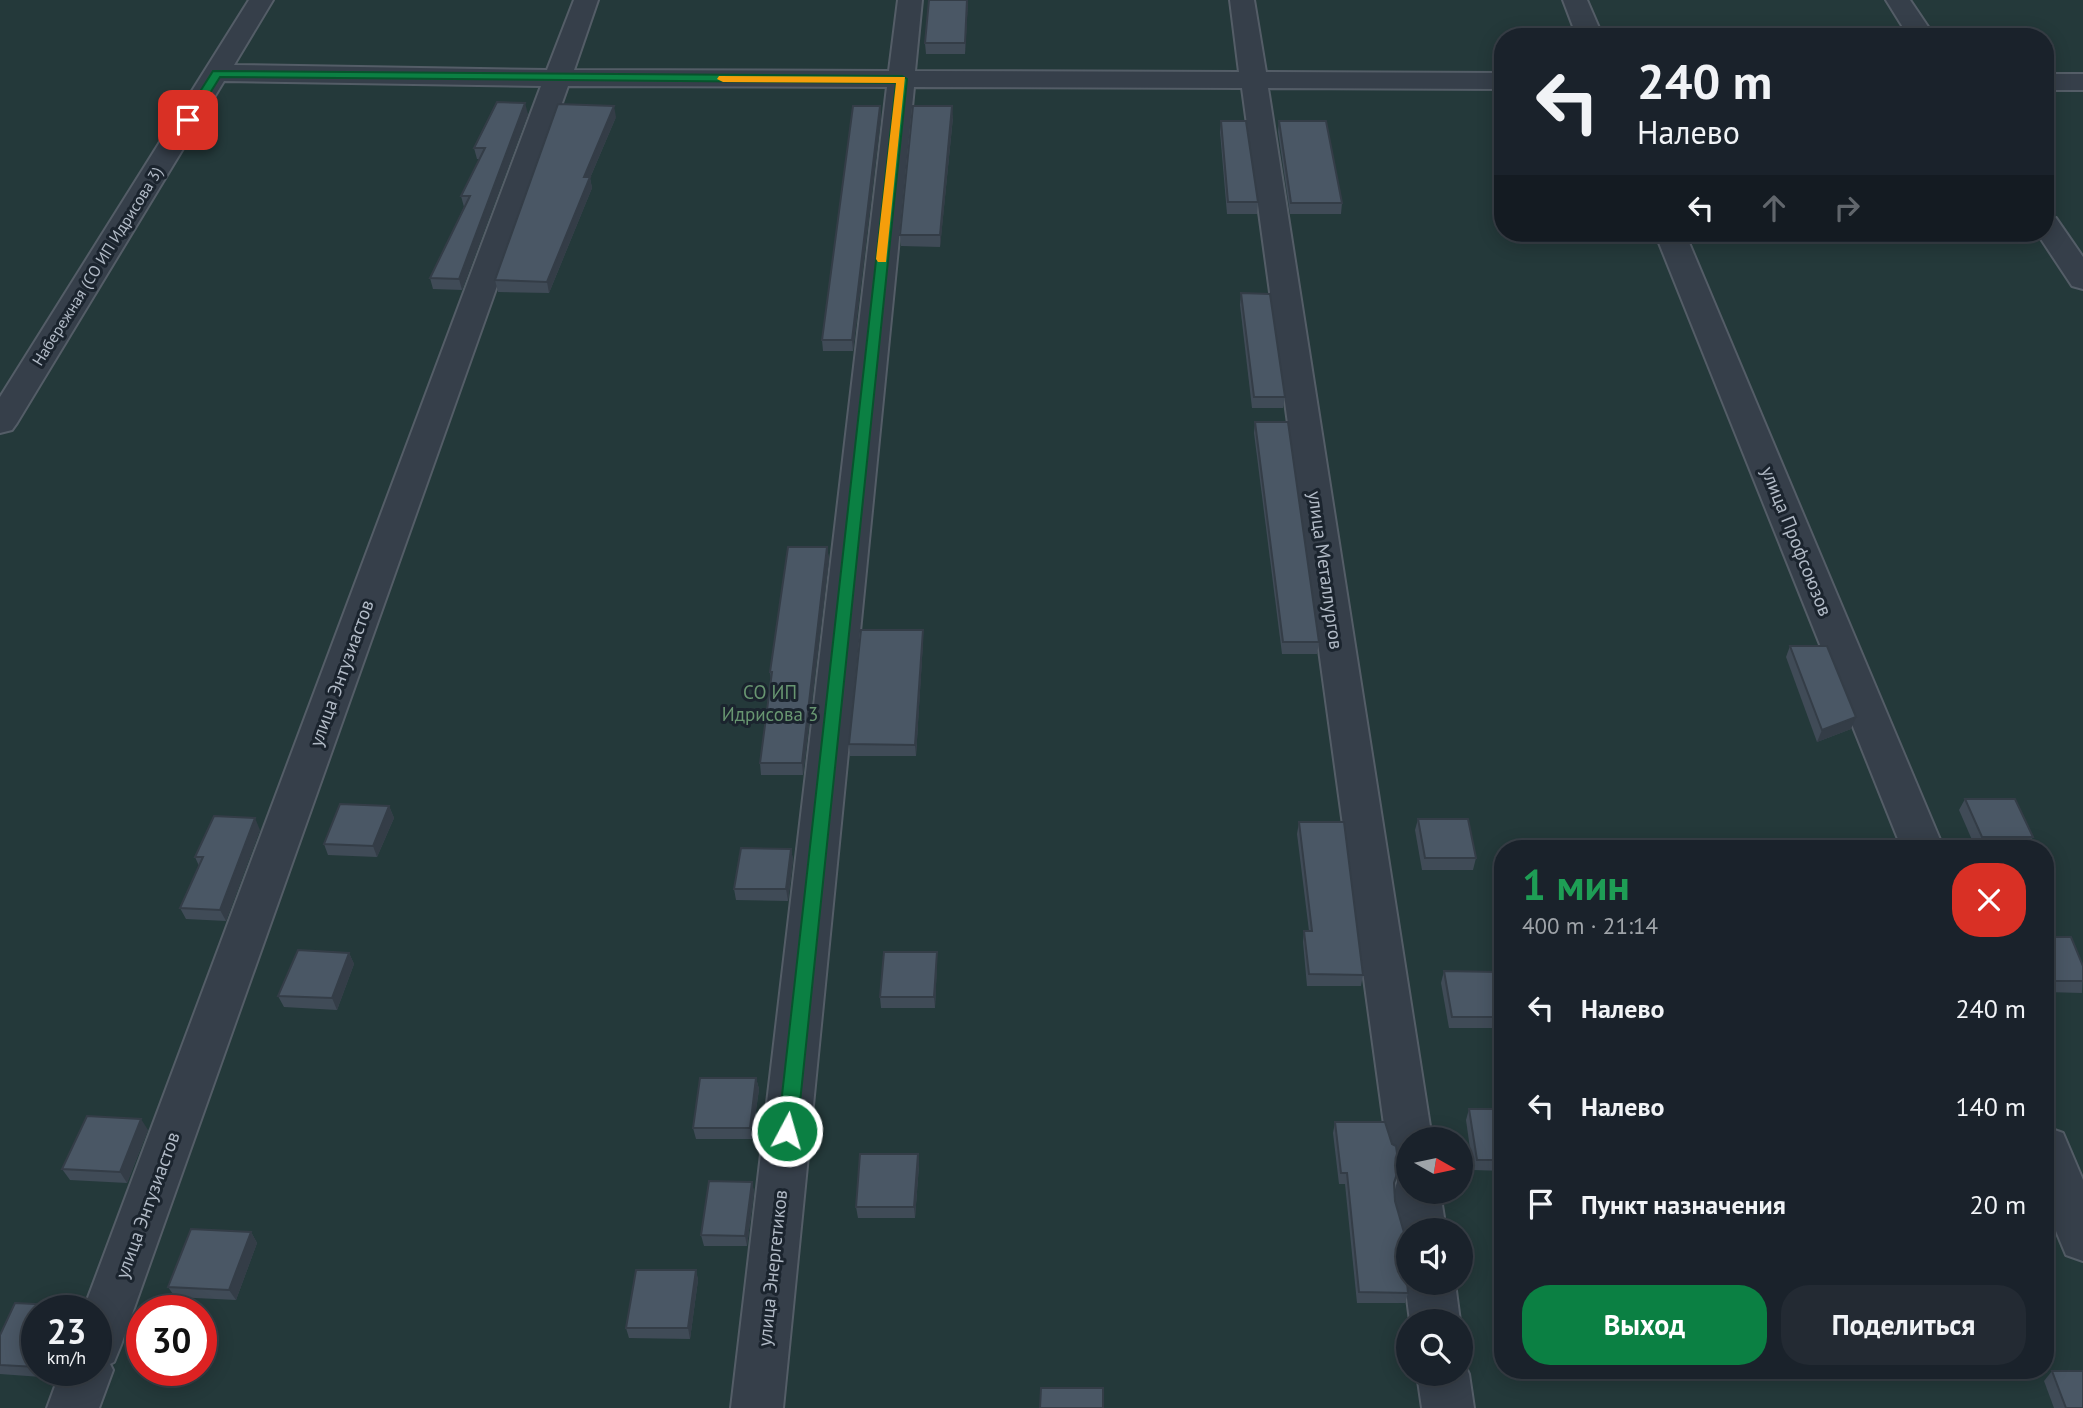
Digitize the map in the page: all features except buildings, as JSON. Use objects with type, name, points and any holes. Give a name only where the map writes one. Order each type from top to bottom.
[{"type":"street","name":"Набережная (СО ИП Идрисова 3)","points":[[0,423],[261,0]]},
{"type":"street","name":"улица Энтузиастов","points":[[112,1301],[586,0]]},
{"type":"street","name":"улица Энергетиков","points":[[757,1408],[910,0]]},
{"type":"street","name":"улица Металлургов","points":[[1242,0],[1407,1127]]},
{"type":"street","points":[[1575,0],[1586,28]]},
{"type":"street","points":[[1898,0],[1916,28]]},
{"type":"street","points":[[216,74],[558,78],[1494,81]]},
{"type":"street","points":[[2054,82],[2083,82]]},
{"type":"street","points":[[2054,236],[2083,280]]},
{"type":"street","name":"улица Профсоюзов","points":[[1674,242],[1919,840]]},
{"type":"street","points":[[2054,1168],[2083,1239]]},
{"type":"street","points":[[73,1408],[81,1386]]},
{"type":"street","points":[[1445,1386],[1448,1408]]},
{"type":"green space","name":"СО ИП Идрисова 3","points":[[0,0],[2083,0],[2083,1408],[0,1408]]},
{"type":"slow traffic","points":[[723,79],[902,79],[882,259]]},
{"type":"route","points":[[188,120],[216,74],[902,79],[787,1131]]}]
